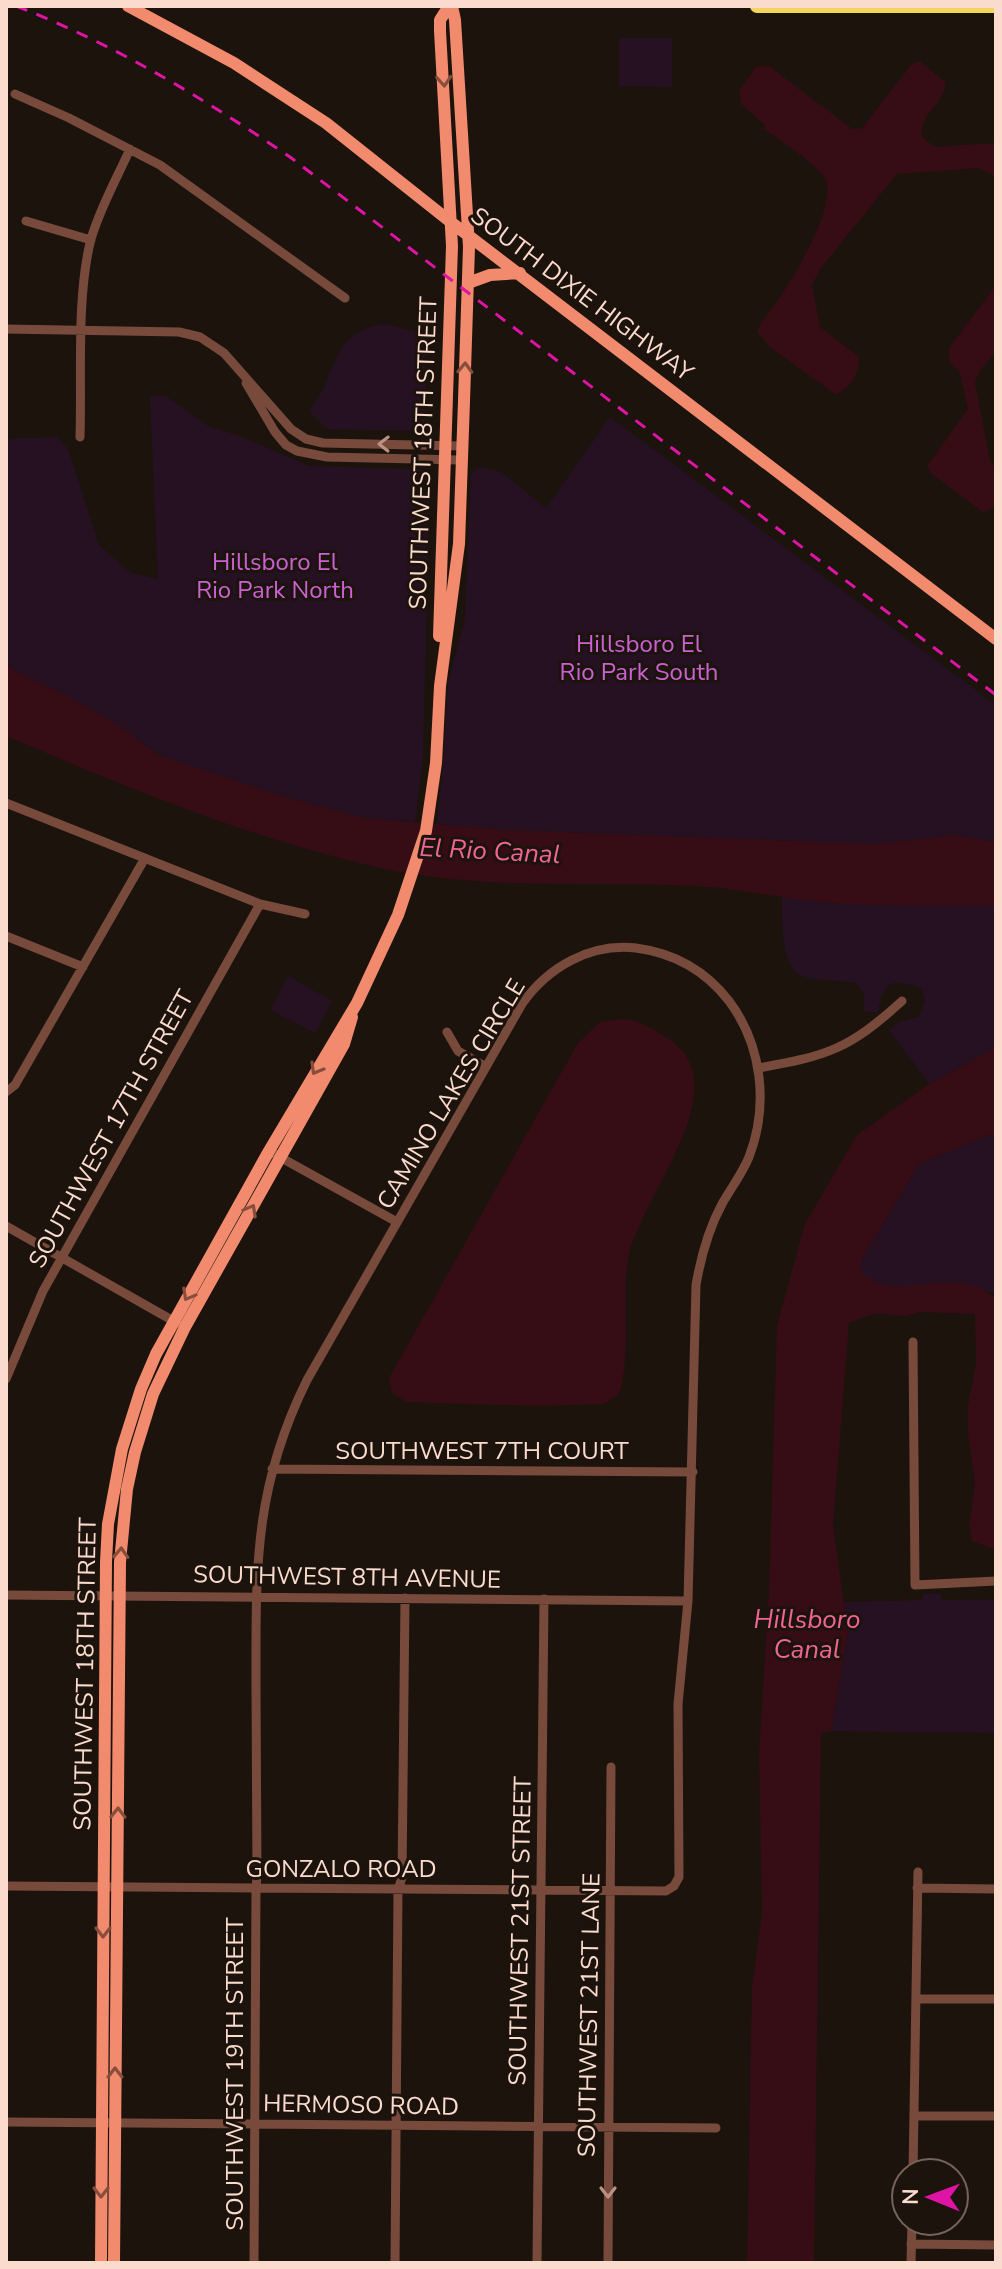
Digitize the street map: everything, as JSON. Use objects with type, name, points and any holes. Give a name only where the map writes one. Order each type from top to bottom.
[{"type":"main road","name":"SOUTH DIXIE HIGHWAY","points":[[128,6],[234,63],[285,95],[364,152],[452,223],[996,639]]},
{"type":"main road","name":"SOUTHWEST 18TH STREET","points":[[440,686],[452,223],[440,20],[450,6]]},
{"type":"main road","name":"SOUTHWEST 18TH STREET","points":[[101,2263],[117,1887],[113,1595],[108,1524],[122,1449],[141,1389],[357,1003],[408,888],[426,831],[432,800],[440,686],[459,544],[468,283],[455,20],[450,6]]},
{"type":"main road","points":[[757,6],[996,6]]},
{"type":"main road","points":[[468,283],[490,275],[520,273]]},
{"type":"main road","name":"SOUTHWEST 18TH STREET","points":[[113,1595],[103,1886],[114,2263]]},
{"type":"street","points":[[15,94],[130,149],[180,177],[345,298]]},
{"type":"street","points":[[80,437],[84,283],[91,240],[130,149]]},
{"type":"street","points":[[26,221],[91,240]]},
{"type":"street","points":[[6,329],[179,332],[200,337],[224,353],[291,429],[306,439],[323,443],[446,452],[461,460]]},
{"type":"street","points":[[240,373],[261,413],[280,438],[297,451],[311,456],[446,452],[462,446]]},
{"type":"street","points":[[261,413],[270,404]]},
{"type":"street","points":[[280,438],[291,429]]},
{"type":"street","points":[[6,803],[260,904],[305,914]]},
{"type":"street","points":[[6,1092],[15,1085],[145,858]]},
{"type":"street","name":"SOUTHWEST 17TH STREET","points":[[6,1379],[10,1355],[43,1291],[260,904]]},
{"type":"street","points":[[6,936],[83,967]]},
{"type":"street","name":"CAMINO LAKES CIRCLE","points":[[256,1597],[258,1538],[272,1469],[283,1434],[307,1380],[522,1004],[545,978],[568,962],[587,954],[629,948],[670,956],[689,965],[714,984],[743,1023],[758,1068],[761,1104],[754,1141],[740,1177],[713,1222],[699,1263],[696,1285],[688,1601],[678,1704],[679,1877],[674,1886]]},
{"type":"street","points":[[758,1068],[811,1058],[846,1045],[869,1030],[902,1001]]},
{"type":"street","points":[[447,1032],[458,1051],[486,1067]]},
{"type":"street","points":[[275,1154],[397,1222]]},
{"type":"street","points":[[6,1226],[179,1324]]},
{"type":"street","points":[[913,1342],[915,1585],[996,1581]]},
{"type":"street","name":"SOUTHWEST 7TH COURT","points":[[272,1469],[693,1472]]},
{"type":"street","name":"SOUTHWEST 8TH AVENUE","points":[[6,1595],[688,1601]]},
{"type":"street","name":"SOUTHWEST 19TH STREET","points":[[254,2263],[256,1597]]},
{"type":"street","points":[[395,2263],[398,1889],[402,1878],[405,1598]]},
{"type":"street","name":"SOUTHWEST 21ST STREET","points":[[537,2263],[544,1599]]},
{"type":"street","name":"SOUTHWEST 21ST LANE","points":[[608,2263],[611,1767]]},
{"type":"street","points":[[913,2157],[918,1872]]},
{"type":"street","name":"GONZALO ROAD","points":[[6,1886],[666,1891],[674,1886]]},
{"type":"street","points":[[917,1888],[996,1889]]},
{"type":"street","points":[[916,1999],[996,1999]]},
{"type":"street","points":[[914,2116],[996,2116]]},
{"type":"street","name":"HERMOSO ROAD","points":[[6,2122],[716,2128]]},
{"type":"street","points":[[911,2237],[911,2263]]},
{"type":"street","points":[[911,2244],[996,2245]]},
{"type":"green space","points":[[619,38],[672,38],[672,87],[619,86]]},
{"type":"green space","points":[[384,324],[428,335],[424,422],[421,428],[416,431],[327,429],[309,411],[319,397],[337,357],[353,336]]},
{"type":"green space","name":"Hillsboro El Rio Park North","points":[[150,396],[166,396],[208,426],[240,436],[309,466],[420,469],[430,475],[423,756],[415,822],[365,818],[282,796],[159,755],[118,725],[68,696],[13,670],[6,662],[6,439],[57,437],[68,449],[99,545],[131,573],[158,579]]},
{"type":"green space","name":"Hillsboro El Rio Park South","points":[[610,417],[996,705],[996,842],[954,835],[876,844],[507,830],[437,824],[448,682],[465,619],[471,475],[479,467],[501,472],[546,508]]},
{"type":"green space","points":[[782,896],[833,903],[996,906],[996,1047],[929,1084],[889,1030],[897,1023],[920,1016],[925,999],[922,988],[902,983],[890,984],[883,994],[878,1013],[864,1011],[864,993],[856,983],[805,977],[797,972],[784,942]]},
{"type":"green space","points":[[288,976],[332,1001],[315,1033],[271,1010]]},
{"type":"green space","points":[[996,1132],[996,1292],[854,1292],[862,1259],[919,1164]]},
{"type":"green space","points":[[923,1594],[941,1594],[942,1600],[996,1600],[996,1733],[831,1731],[848,1633],[844,1602],[922,1600]]},
{"type":"water","points":[[916,62],[921,62],[946,83],[941,97],[924,122],[922,137],[935,147],[996,143],[996,177],[979,168],[897,174],[820,269],[812,285],[820,327],[858,356],[859,362],[853,379],[835,394],[770,347],[758,333],[759,326],[780,297],[815,235],[827,196],[826,181],[808,160],[764,129],[765,125],[741,104],[739,91],[756,67],[769,66],[852,129],[862,128]]},
{"type":"water","points":[[996,285],[996,351],[979,372],[975,383],[990,460],[996,470],[996,503],[983,512],[931,473],[927,466],[968,409],[960,372],[949,361],[949,348]]},
{"type":"water","name":"El Rio Canal","points":[[6,662],[13,670],[68,696],[118,725],[159,755],[282,796],[365,818],[507,830],[876,844],[954,835],[996,842],[996,906],[833,903],[695,886],[495,882],[415,875],[376,867],[234,826],[6,736]]},
{"type":"water","points":[[622,1019],[646,1025],[667,1038],[688,1059],[694,1084],[690,1113],[679,1144],[635,1235],[628,1260],[625,1361],[619,1394],[604,1404],[538,1406],[406,1402],[392,1393],[389,1378],[578,1043],[600,1022]]},
{"type":"water","name":"Hillsboro Canal","points":[[996,1047],[996,1132],[919,1164],[862,1259],[860,1269],[873,1281],[888,1286],[960,1283],[979,1288],[996,1299],[996,1550],[972,1541],[969,1526],[975,1484],[968,1433],[968,1405],[976,1364],[975,1314],[920,1312],[904,1316],[876,1313],[849,1323],[833,1525],[848,1633],[831,1731],[821,1733],[814,2263],[747,2263],[752,1987],[762,1913],[759,1753],[769,1592],[777,1325],[805,1224],[857,1135],[929,1084]]},
{"type":"railway","points":[[16,6],[123,55],[290,157],[996,695]]}]
